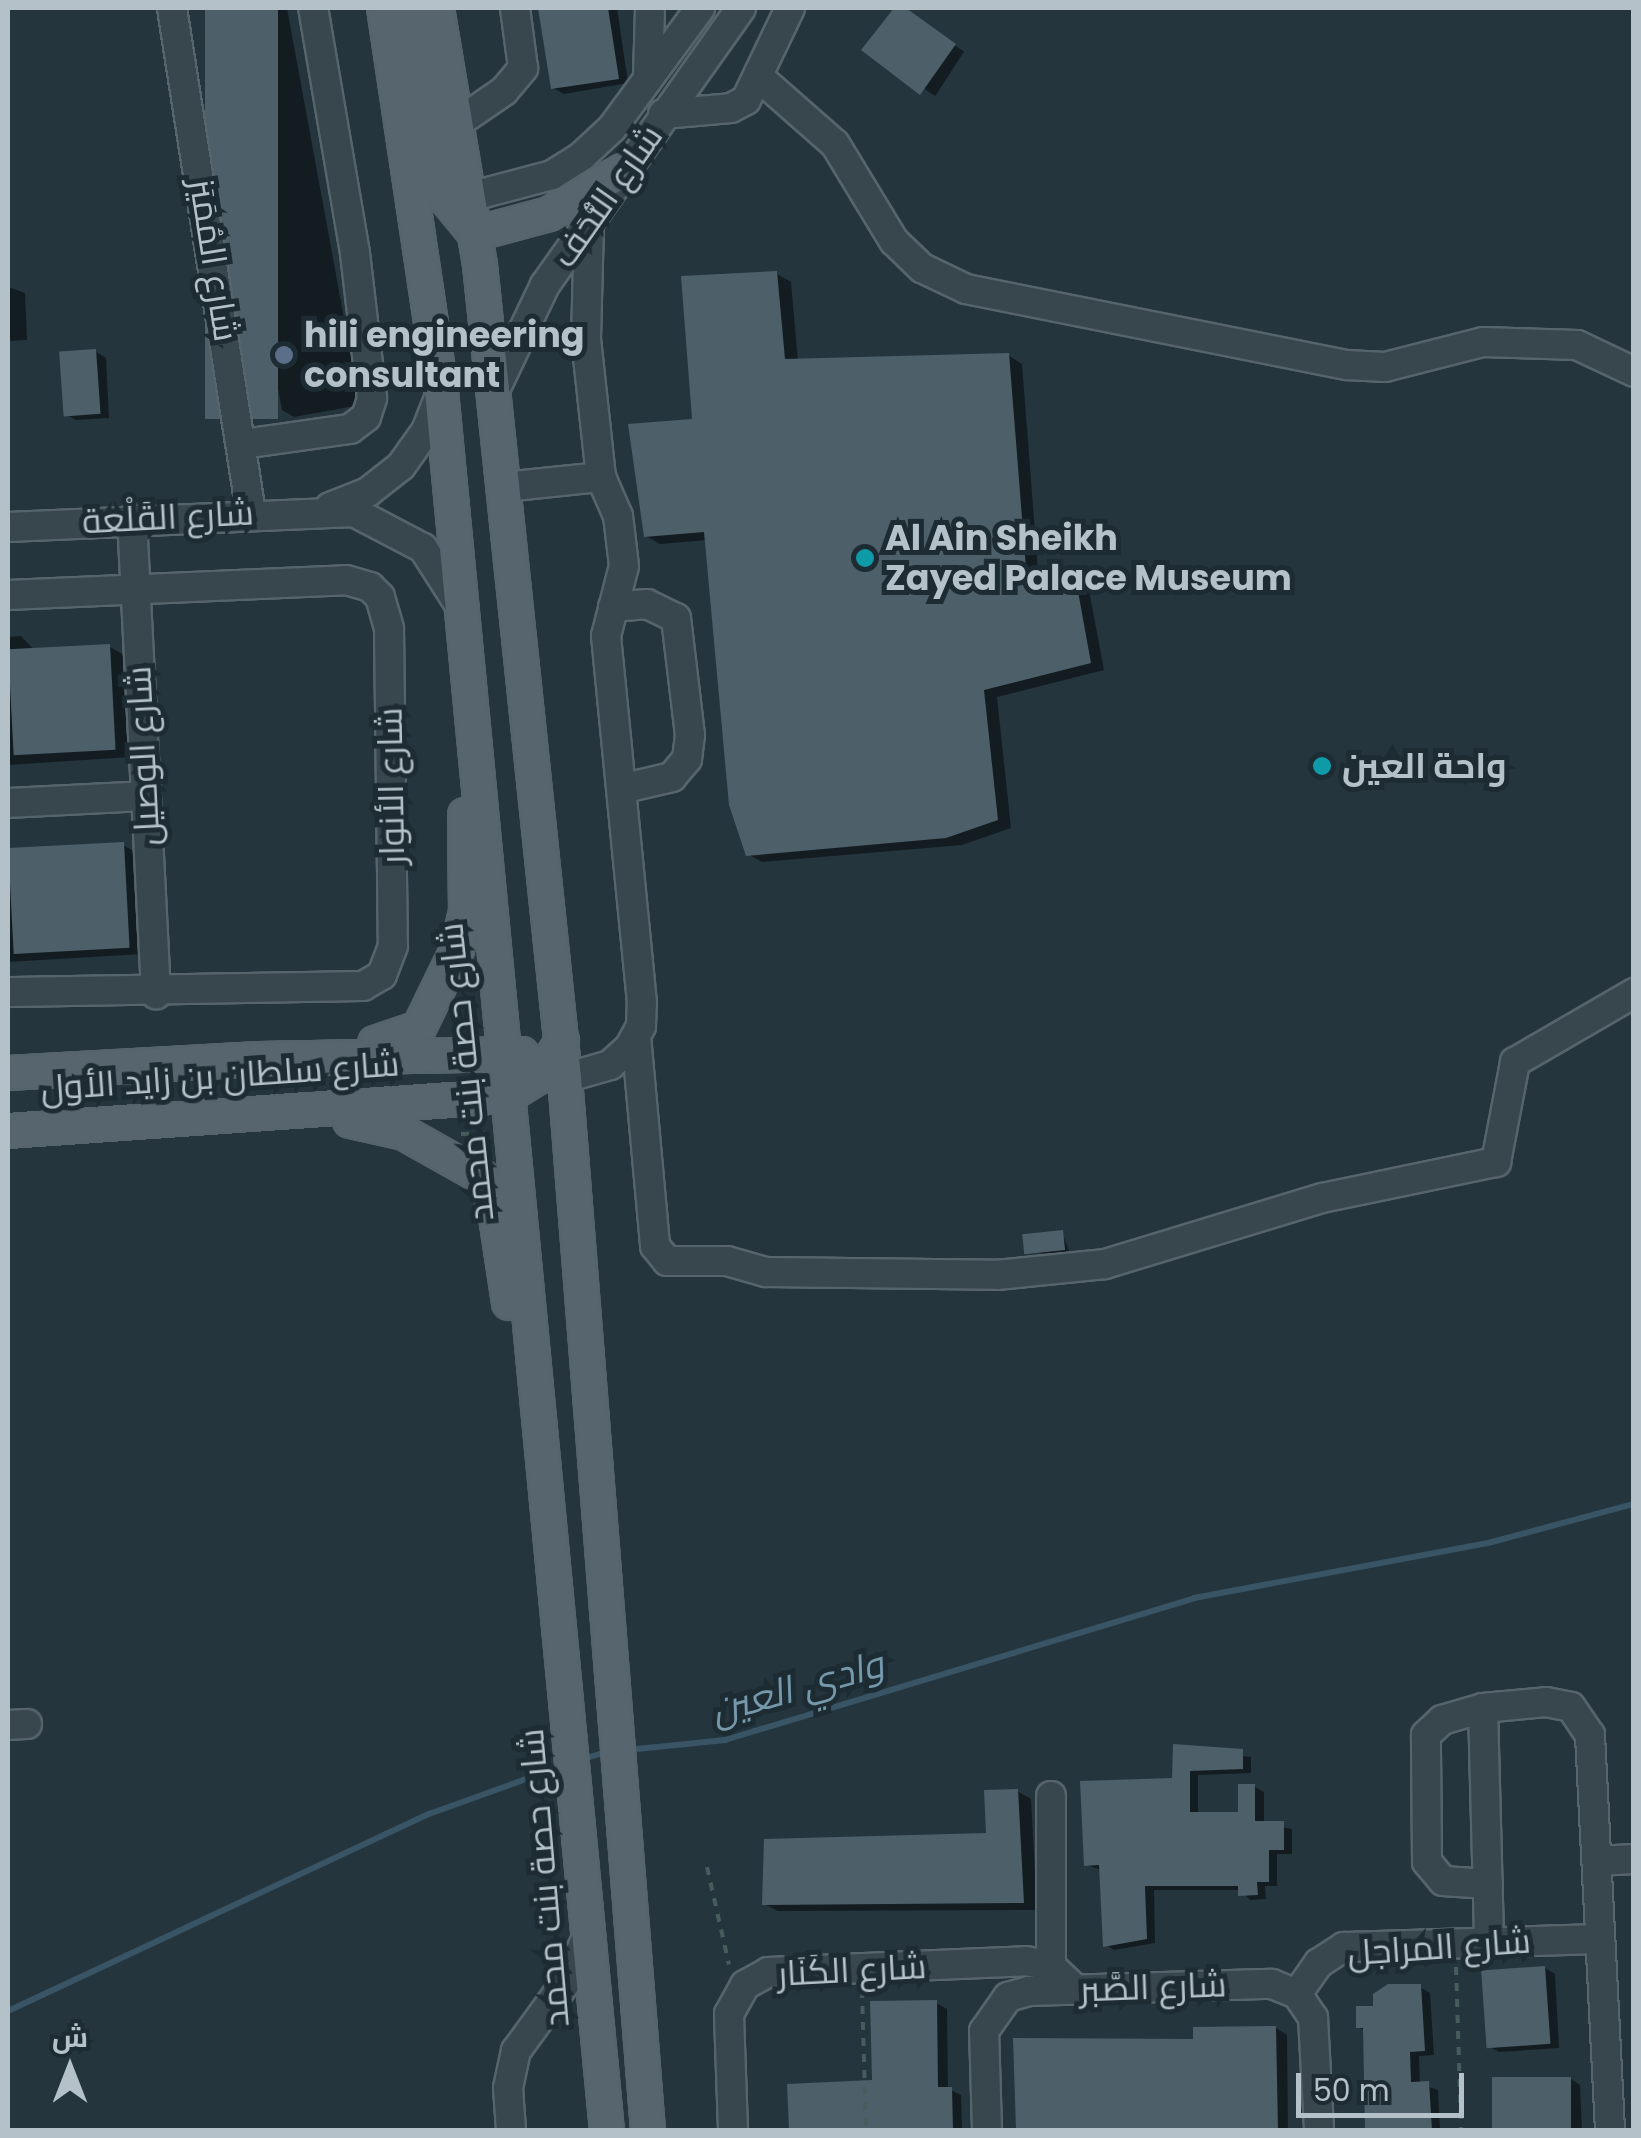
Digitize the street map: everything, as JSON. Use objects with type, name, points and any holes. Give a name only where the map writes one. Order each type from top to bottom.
[{"type":"main road","name":"شارع حصة بنت محمد","points":[[384,8],[441,391],[607,2130]]},
{"type":"main road","points":[[407,8],[458,200],[476,234],[558,1062],[628,1930],[648,2130]]},
{"type":"main road","points":[[422,246],[458,200],[456,124],[438,8]]},
{"type":"main road","points":[[476,234],[550,214],[622,172]]},
{"type":"main road","points":[[259,1058],[315,1044],[394,1042],[427,1018],[464,925],[463,836],[478,772]]},
{"type":"main road","name":"شارع سلطان بن زايد الأول","points":[[8,1072],[259,1058],[504,1052],[558,1062]]},
{"type":"main road","points":[[508,1096],[558,1062]]},
{"type":"main road","name":"شارع سلطان بن زايد الأول","points":[[8,1131],[508,1096]]},
{"type":"main road","points":[[211,1119],[372,1123],[471,1166],[490,1190],[508,1299],[535,1363]]},
{"type":"street","name":"شارع المُمَيَز","points":[[172,8],[244,444],[251,512]]},
{"type":"street","points":[[244,444],[350,429],[366,417],[372,398],[355,253],[313,8]]},
{"type":"street","points":[[456,124],[504,92],[523,68],[516,8]]},
{"type":"street","points":[[647,84],[650,8]]},
{"type":"street","points":[[664,8],[699,9]]},
{"type":"street","name":"شارع التُّحَف","points":[[492,396],[532,308],[622,172],[741,8]]},
{"type":"street","points":[[663,114],[731,108],[762,78],[790,8]]},
{"type":"street","name":"شارع التُّحَف","points":[[458,200],[552,175],[582,156],[647,84],[699,9]]},
{"type":"street","points":[[762,78],[834,144],[894,241],[922,268],[966,290],[1347,366],[1385,367],[1483,342],[1577,345],[1634,372]]},
{"type":"street","points":[[589,224],[586,339],[600,477],[618,516],[624,566],[606,636],[642,1003],[636,1036],[655,1246],[667,1261],[727,1261],[766,1272],[997,1275],[1105,1264],[1322,1198],[1496,1162],[1516,1062],[1634,992]]},
{"type":"street","name":"شارع القَلْعة","points":[[328,508],[368,492],[401,466],[426,431],[441,391]]},
{"type":"street","points":[[504,488],[600,477]]},
{"type":"street","name":"شارع القَلْعة","points":[[8,527],[328,508],[379,520],[423,548],[464,615]]},
{"type":"street","name":"شارع الوصيل","points":[[132,519],[156,994]]},
{"type":"street","name":"شارع الأنوار","points":[[8,596],[346,580],[380,597],[389,630],[388,966],[364,986],[156,994],[8,992]]},
{"type":"street","points":[[613,607],[647,604],[676,618],[690,735],[687,759],[672,777],[621,789]]},
{"type":"street","points":[[8,803],[145,796]]},
{"type":"street","points":[[558,1062],[610,1065],[636,1036]]},
{"type":"street","points":[[1488,1884],[1444,1881],[1426,1862],[1422,1752],[1436,1724],[1484,1708],[1563,1703],[1584,1719],[1590,1735],[1610,2130]]},
{"type":"street","points":[[1484,1708],[1490,1942]]},
{"type":"street","points":[[1050,1796],[1051,1966],[1075,1990]]},
{"type":"street","points":[[1597,1861],[1634,1859]]},
{"type":"street","points":[[511,2130],[508,2088],[516,2051],[570,1978],[590,1929]]},
{"type":"street","name":"شارع المراجل","points":[[1298,1994],[1319,1963],[1344,1948],[1600,1938]]},
{"type":"street","name":"شارع الكَنَار","points":[[733,2130],[728,2026],[738,1994],[768,1972],[1026,1961],[1051,1966]]},
{"type":"street","name":"شارع الصَّبر","points":[[987,2130],[983,2042],[992,2012],[1018,1993],[1272,1984],[1298,1994]]},
{"type":"street","points":[[1298,1994],[1313,2018],[1319,2130]]},
{"type":"path","points":[[707,1867],[738,1994]]},
{"type":"path","points":[[1455,1943],[1462,2130]]},
{"type":"path","points":[[861,1967],[866,2130]]},
{"type":"building","points":[[205,8],[278,8],[278,419],[205,419]]},
{"type":"building","points":[[538,8],[608,8],[619,79],[551,89]]},
{"type":"building","points":[[894,8],[906,8],[956,44],[920,95],[861,50]]},
{"type":"building","name":"Al Ain Sheikh Zayed Palace Museum","points":[[777,271],[785,359],[1009,353],[1027,581],[1076,580],[1091,663],[984,690],[998,820],[946,838],[746,856],[729,805],[704,532],[644,537],[628,424],[692,419],[681,276]]},
{"type":"building","points":[[96,349],[101,414],[64,416],[59,352]]},
{"type":"building","points":[[110,644],[116,750],[14,755],[8,649]]},
{"type":"building","points":[[124,842],[130,948],[14,954],[8,848]]},
{"type":"building","points":[[1063,1230],[1065,1250],[1024,1254],[1022,1234]]},
{"type":"building","points":[[1173,1744],[1243,1749],[1243,1769],[1190,1771],[1190,1812],[1238,1812],[1238,1784],[1255,1784],[1255,1821],[1284,1821],[1284,1850],[1269,1850],[1269,1882],[1257,1882],[1258,1895],[1238,1896],[1238,1886],[1145,1886],[1147,1939],[1103,1947],[1099,1865],[1084,1866],[1080,1781],[1172,1778]]},
{"type":"building","points":[[1018,1789],[1024,1903],[762,1905],[764,1839],[986,1833],[984,1790]]},
{"type":"building","points":[[1545,1966],[1550,2044],[1487,2048],[1481,1970]]},
{"type":"building","points":[[1388,1984],[1421,1984],[1425,2051],[1410,2052],[1411,2082],[1429,2081],[1432,2130],[1365,2130],[1363,2028],[1356,2028],[1356,2006],[1373,2006],[1373,1994]]},
{"type":"building","points":[[937,2000],[938,2087],[952,2087],[953,2130],[789,2130],[787,2084],[872,2080],[870,2001]]},
{"type":"building","points":[[1276,2026],[1278,2130],[1016,2130],[1013,2038],[1193,2039],[1193,2027]]},
{"type":"building","points":[[1492,2077],[1571,2077],[1571,2130],[1492,2130]]},
{"type":"waterway","name":"وادي العين","points":[[627,1750],[725,1740],[1194,1598],[1488,1543],[1634,1504]]},
{"type":"waterway","name":"وادي العين","points":[[583,1759],[610,1751]]},
{"type":"waterway","name":"وادي العين","points":[[8,2011],[429,1814],[562,1766]]},
{"type":"place","name":"hili engineering consultant","points":[[284,355]]},
{"type":"place","name":"Al Ain Sheikh Zayed Palace Museum","points":[[865,558]]},
{"type":"place","name":"واحة العين","points":[[1322,766]]}]
